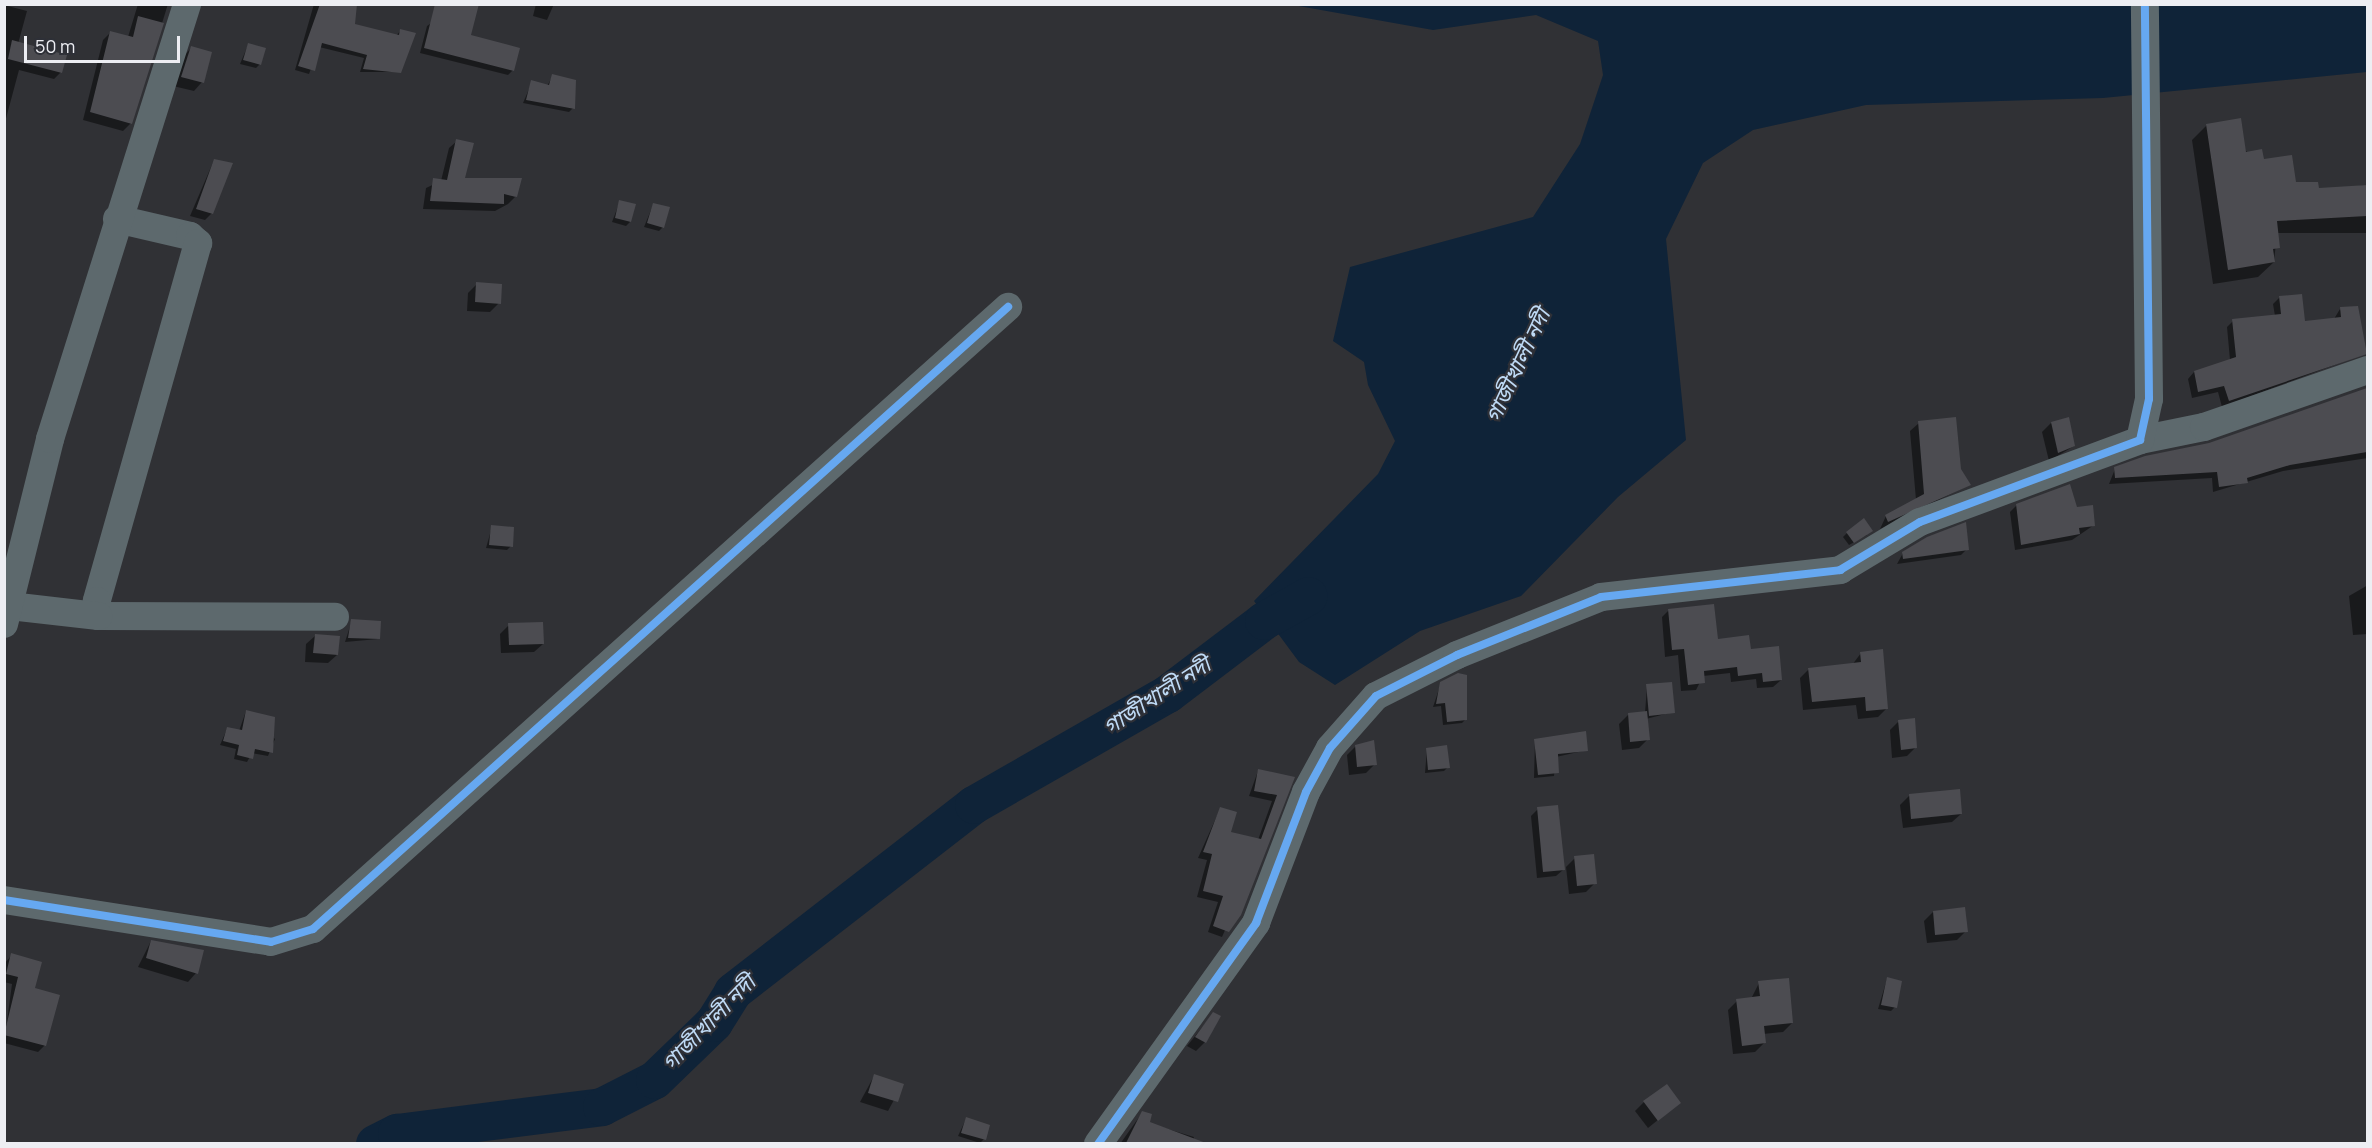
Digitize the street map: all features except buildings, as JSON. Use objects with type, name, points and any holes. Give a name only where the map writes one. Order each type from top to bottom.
[{"type":"street","points":[[187,4],[117,219],[50,439],[7,615],[335,617]]},
{"type":"street","points":[[2140,440],[2149,399],[2145,4]]},
{"type":"street","points":[[98,616],[97,601],[198,243],[190,236],[117,219]]},
{"type":"street","points":[[4,900],[271,942],[313,929],[1008,307]]},
{"type":"street","points":[[1098,1143],[1256,923],[1306,792],[1330,748],[1376,696],[1457,655],[1601,597],[1840,570],[1920,522],[2140,440],[2204,427],[2367,370]]},
{"type":"water","points":[[1293,5],[2367,5],[2367,72],[2103,98],[1866,105],[1753,130],[1703,163],[1666,239],[1686,440],[1618,497],[1521,596],[1420,631],[1335,685],[1299,662],[1254,601],[1378,474],[1395,441],[1368,385],[1364,362],[1333,341],[1350,267],[1533,217],[1580,144],[1603,75],[1598,41],[1536,15],[1433,30]]},
{"type":"waterway","name":"গাজীখালী নদী","points":[[375,1144],[397,1133],[602,1107],[655,1080],[714,1023],[733,992],[974,805],[1168,694],[1264,621],[1309,596]]},
{"type":"cycle path","points":[[1098,1144],[1256,923],[1306,792],[1330,748],[1376,696],[1457,655],[1601,597],[1840,570],[1920,522],[2140,440],[2149,399],[2145,4]]},
{"type":"cycle path","points":[[4,900],[271,942],[313,929],[1008,307]]}]
